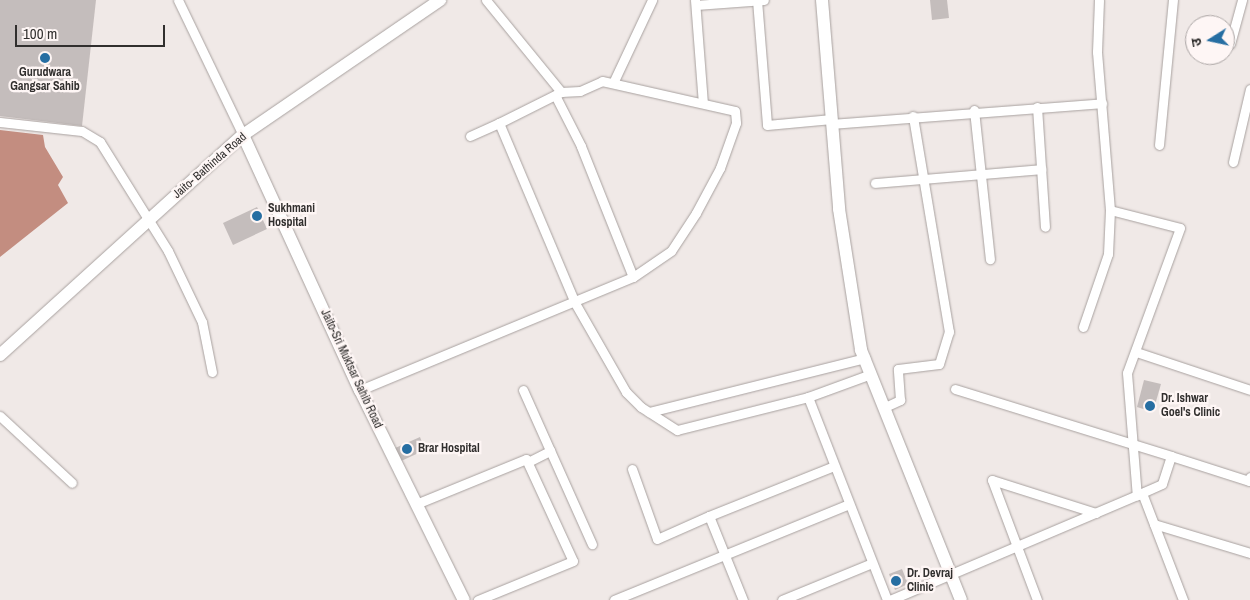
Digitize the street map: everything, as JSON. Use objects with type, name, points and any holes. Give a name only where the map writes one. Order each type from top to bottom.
[{"type":"street","points":[[178,0],[243,135]]},
{"type":"street","name":"Jaito- Bathinda Road","points":[[0,355],[243,135],[440,0]]},
{"type":"street","points":[[486,0],[558,94],[581,146],[633,277]]},
{"type":"street","points":[[613,83],[652,0]]},
{"type":"street","points":[[703,104],[696,3],[759,0],[767,125],[1102,103]]},
{"type":"street","points":[[822,0],[839,209],[865,358],[961,600]]},
{"type":"street","points":[[1083,327],[1108,254],[1110,210],[1097,52],[1099,0]]},
{"type":"street","points":[[1159,145],[1173,0]]},
{"type":"street","points":[[1235,26],[1242,0]]},
{"type":"street","points":[[360,390],[633,277],[671,251],[720,168],[736,123],[735,111],[602,81],[580,91],[558,94],[470,136]]},
{"type":"street","points":[[1233,162],[1250,89]]},
{"type":"street","points":[[1037,107],[1045,227]]},
{"type":"street","points":[[974,110],[990,259]]},
{"type":"street","points":[[885,407],[900,400],[898,369],[939,364],[949,332],[913,116]]},
{"type":"street","points":[[0,122],[82,131],[100,142],[168,251],[202,322],[212,372]]},
{"type":"street","points":[[499,123],[574,301],[626,392],[649,412],[678,430],[808,397],[871,374]]},
{"type":"street","name":"Jaito-Sri Muktsar Sahib Road","points":[[243,135],[360,390],[464,600]]},
{"type":"street","points":[[875,183],[923,181],[981,172],[1041,169]]},
{"type":"street","points":[[1110,210],[1180,228],[1126,384],[1132,446],[1140,494],[1154,524],[1183,600]]},
{"type":"street","points":[[1136,352],[1250,390]]},
{"type":"street","points":[[649,412],[865,358]]},
{"type":"street","points":[[523,390],[592,544]]},
{"type":"street","points":[[955,390],[1249,481],[1250,477]]},
{"type":"street","points":[[808,397],[888,600],[1162,484],[1171,456]]},
{"type":"street","points":[[0,416],[72,483]]},
{"type":"street","points":[[528,462],[550,451]]},
{"type":"street","points":[[416,504],[526,459],[528,462],[573,561],[478,600]]},
{"type":"street","points":[[632,469],[657,539],[834,466]]},
{"type":"street","points":[[1037,600],[992,480],[1096,513]]},
{"type":"street","points":[[614,600],[850,504]]},
{"type":"street","points":[[709,516],[743,600]]},
{"type":"street","points":[[1154,524],[1250,553]]},
{"type":"street","points":[[782,600],[872,563]]},
{"type":"shaded area","points":[[0,130],[43,135],[45,147],[63,177],[58,185],[68,203],[0,257]]},
{"type":"building","name":"Gurudwara Gangsar Sahib","points":[[0,0],[96,0],[82,126],[0,116]]},
{"type":"building","points":[[930,0],[947,0],[949,18],[932,20]]},
{"type":"building","points":[[257,207],[267,229],[233,245],[223,223]]},
{"type":"building","points":[[1144,380],[1161,384],[1153,412],[1137,407]]},
{"type":"building","points":[[420,437],[425,450],[399,462],[393,449]]},
{"type":"building","points":[[902,569],[908,584],[895,590],[889,574]]},
{"type":"place","name":"Gurudwara Gangsar Sahib","points":[[45,58]]},
{"type":"place","name":"Sukhmani Hospital","points":[[257,216]]},
{"type":"place","name":"Dr. Ishwar Goel's Clinic","points":[[1150,406]]},
{"type":"place","name":"Brar Hospital","points":[[407,449]]},
{"type":"place","name":"Dr. Devraj Clinic","points":[[896,581]]}]
